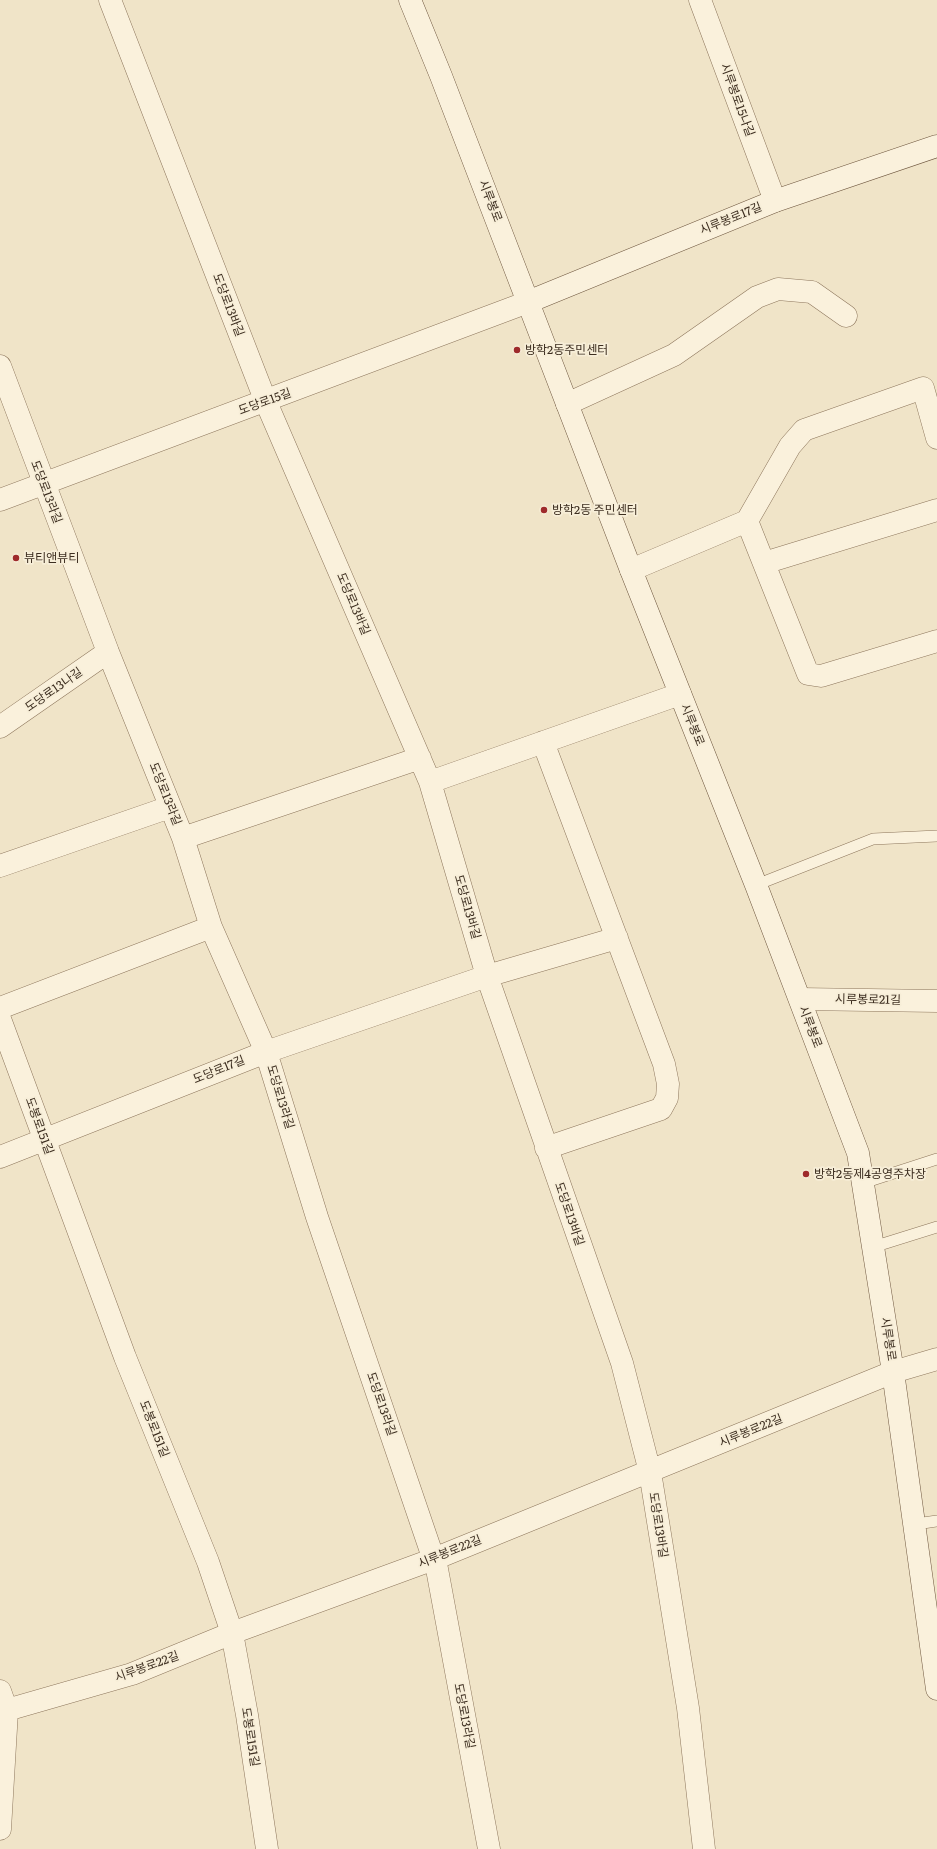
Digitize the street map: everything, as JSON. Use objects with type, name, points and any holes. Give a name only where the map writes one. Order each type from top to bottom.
[{"type":"street","name":"도당로13바길","points":[[110,0],[266,402],[430,782],[488,976],[546,1148],[622,1363],[650,1472],[688,1708],[704,1849]]},
{"type":"street","name":"시루봉로","points":[[410,0],[568,404],[631,570],[756,885],[858,1153],[894,1372],[916,1524],[937,1689]]},
{"type":"street","name":"시루봉로15나길","points":[[700,0],[775,201]]},
{"type":"street","name":"시루봉로17길","points":[[528,302],[775,201],[937,146]]},
{"type":"street","points":[[568,404],[674,355],[757,297],[778,289],[812,292],[846,316]]},
{"type":"street","name":"도당로15길","points":[[0,500],[266,402],[528,302]]},
{"type":"street","name":"도당로13라길","points":[[0,366],[43,484],[108,652],[183,838],[211,927],[266,1052],[316,1217],[434,1559],[489,1849]]},
{"type":"street","points":[[631,570],[747,521],[790,446],[804,430],[923,388],[937,438]]},
{"type":"street","points":[[764,563],[937,510]]},
{"type":"street","points":[[747,521],[808,674],[821,676],[937,641]]},
{"type":"street","name":"도당로13나길","points":[[0,727],[108,652]]},
{"type":"street","name":"시루봉로","points":[[430,782],[680,694]]},
{"type":"street","points":[[543,742],[664,1064],[668,1084],[667,1098],[661,1109],[546,1148]]},
{"type":"street","points":[[183,838],[420,758]]},
{"type":"street","points":[[0,866],[170,807]]},
{"type":"street","points":[[0,1008],[211,927]]},
{"type":"street","name":"도당로17길","points":[[0,1157],[266,1052],[488,976],[617,938]]},
{"type":"street","name":"시루봉로21길","points":[[800,999],[937,1001]]},
{"type":"street","name":"도봉로151길","points":[[0,1019],[43,1139],[125,1357],[208,1562],[232,1633],[247,1715],[267,1849]]},
{"type":"street","name":"시루봉로","points":[[894,1372],[937,1359]]},
{"type":"street","name":"시루봉로22길","points":[[2,1705],[132,1674],[232,1633],[434,1559],[894,1372]]},
{"type":"street","points":[[0,1829],[2,1705]]},
{"type":"lane","points":[[756,885],[873,839],[937,836]]},
{"type":"lane","points":[[863,1183],[937,1159]]},
{"type":"lane","points":[[874,1247],[937,1227]]},
{"type":"lane","points":[[916,1524],[937,1521]]},
{"type":"place","name":"방학2동주민센터","points":[[517,350]]},
{"type":"place","name":"방학2동 주민센터","points":[[544,510]]},
{"type":"place","name":"뷰티앤뷰티","points":[[16,558]]},
{"type":"place","name":"방학2동제4공영주차장","points":[[806,1174]]}]
